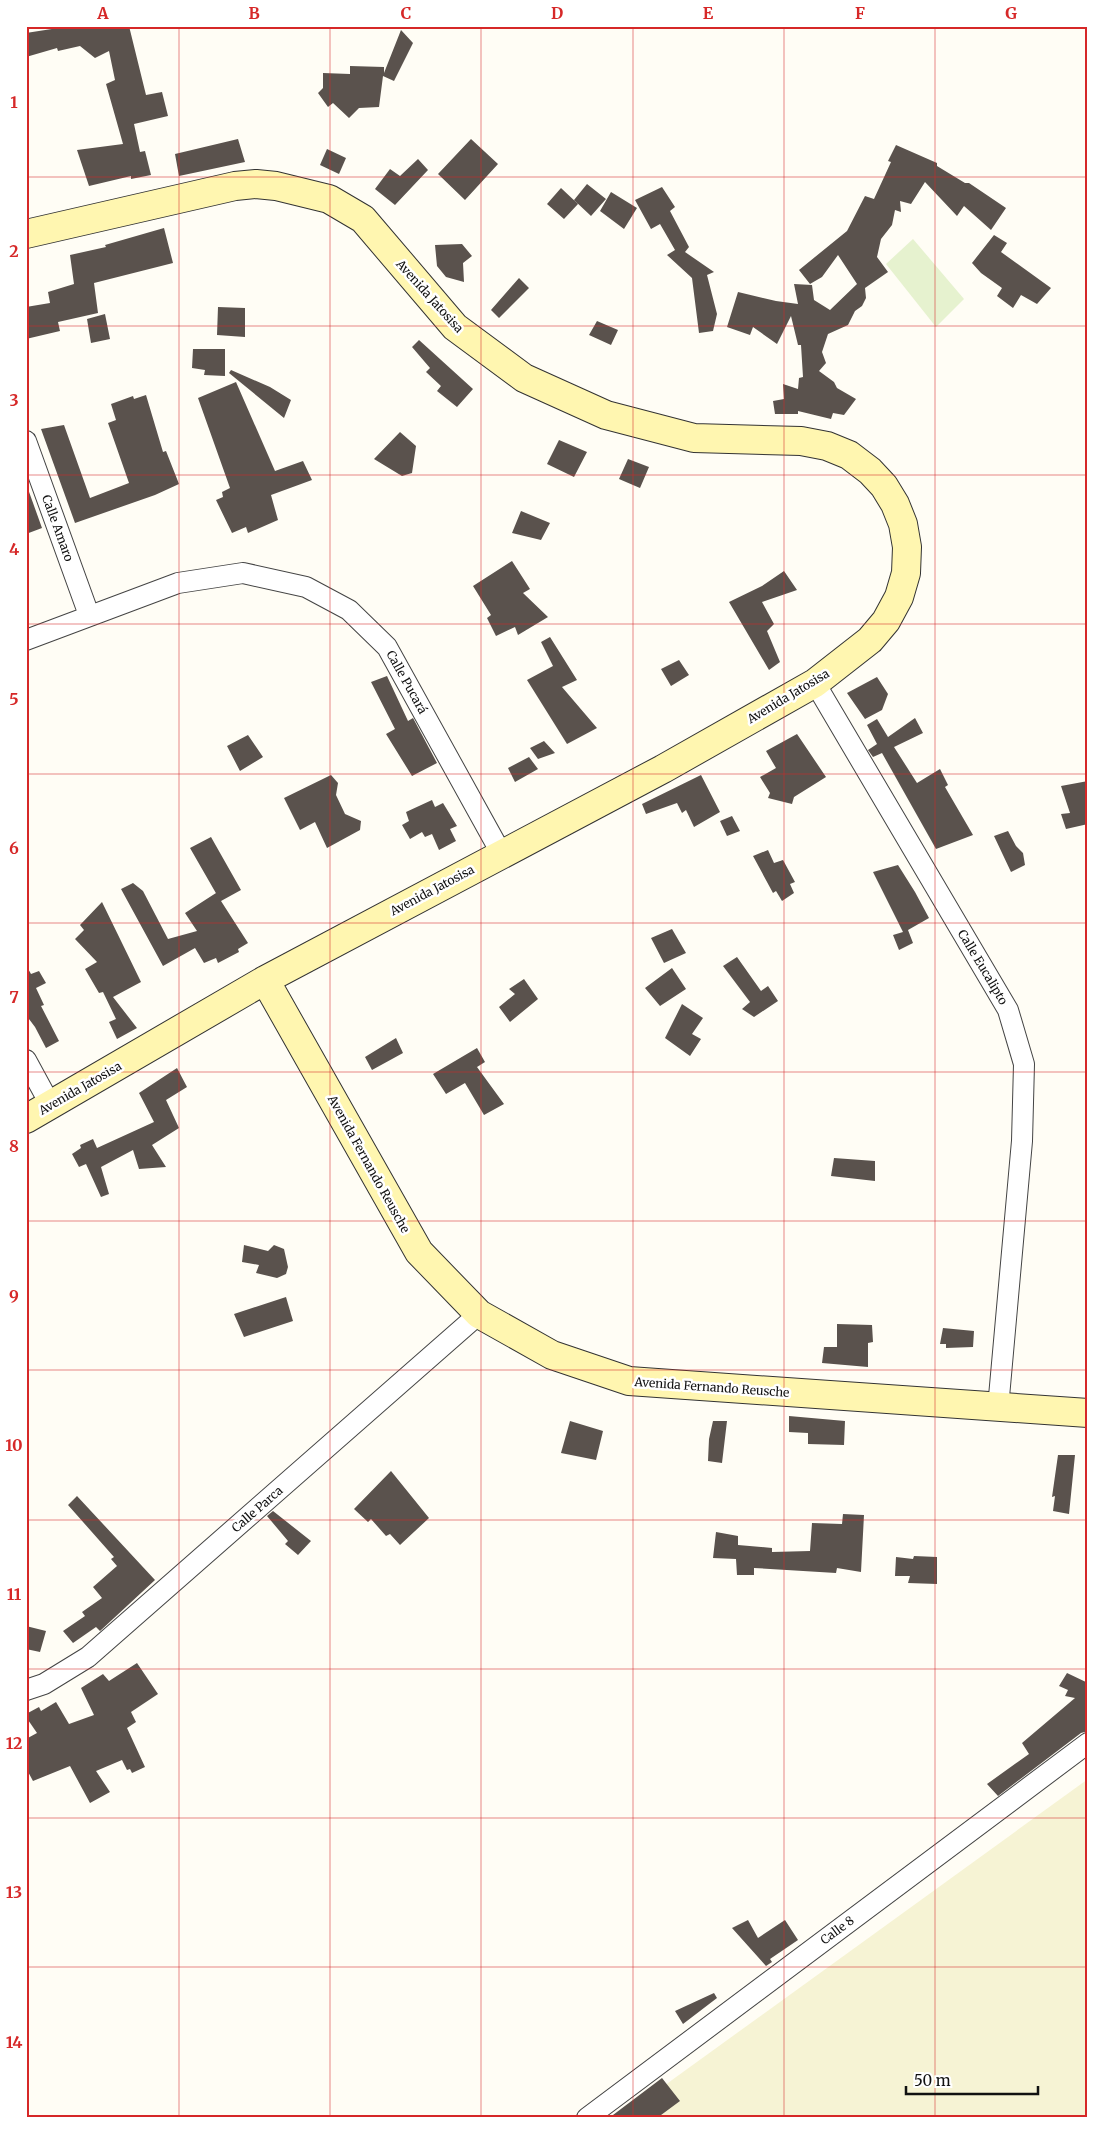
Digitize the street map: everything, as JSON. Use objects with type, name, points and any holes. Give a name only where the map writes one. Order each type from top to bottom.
[{"type":"street","name":"Avenida Jatosisa","points":[[26,234],[235,186],[256,184],[276,186],[329,199],[363,219],[455,327],[524,378],[606,415],[694,438],[801,441],[827,446],[849,455],[870,471],[884,486],[895,504],[903,524],[907,547],[906,572],[899,597],[886,621],[870,640],[815,682],[663,769],[501,853],[265,980],[26,1119]]},
{"type":"street","name":"Calle Amaro","points":[[26,441],[89,615]]},
{"type":"street","name":"Calle Pucará","points":[[26,640],[178,583],[243,573],[306,587],[349,610],[387,647],[501,853]]},
{"type":"street","name":"Calle Eucalipto","points":[[815,682],[1008,1010],[1024,1064],[1022,1140],[998,1408]]},
{"type":"street","name":"Avenida Fernando Reusche","points":[[265,980],[419,1252],[479,1314],[552,1356],[629,1381],[998,1408],[1088,1412]]},
{"type":"street","points":[[26,1060],[51,1106]]},
{"type":"street","name":"Calle Parca","points":[[26,1690],[44,1684],[88,1656],[479,1314]]},
{"type":"street","name":"Calle 8","points":[[586,2118],[1088,1743]]},
{"type":"shaded area","points":[[1088,1779],[1088,2118],[622,2118],[672,2080]]},
{"type":"green space","points":[[913,239],[964,299],[936,327],[886,264]]},
{"type":"building","points":[[71,26],[129,26],[146,95],[162,92],[168,116],[134,124],[140,152],[145,151],[151,175],[131,179],[131,176],[89,186],[77,150],[123,144],[106,84],[115,80],[109,51],[95,58],[80,46],[58,51],[57,48],[26,57],[26,33]]},
{"type":"building","points":[[401,30],[413,43],[394,81],[383,76],[379,107],[359,108],[349,118],[333,103],[328,107],[318,93],[323,88],[323,73],[350,74],[350,66],[384,67],[384,73]]},
{"type":"building","points":[[238,139],[245,162],[179,176],[175,154]]},
{"type":"building","points":[[471,139],[498,164],[465,200],[438,174]]},
{"type":"building","points":[[896,145],[937,163],[937,166],[965,183],[969,183],[1006,208],[991,230],[964,206],[957,216],[925,182],[911,204],[900,201],[901,212],[895,210],[892,225],[881,239],[877,257],[888,272],[865,288],[866,298],[862,306],[855,311],[848,325],[828,334],[822,352],[826,363],[819,371],[834,382],[837,388],[856,399],[844,415],[833,413],[831,419],[798,411],[798,414],[775,414],[773,401],[784,399],[783,384],[798,389],[799,378],[803,377],[801,345],[798,345],[791,316],[777,344],[753,327],[750,335],[727,327],[738,292],[798,304],[794,284],[812,285],[814,300],[830,310],[857,284],[838,255],[822,277],[810,284],[799,270],[847,231],[865,196],[874,199],[891,162],[888,161]]},
{"type":"building","points":[[327,149],[346,158],[339,174],[320,165]]},
{"type":"building","points":[[418,159],[428,170],[395,205],[375,189],[390,169],[400,176]]},
{"type":"building","points":[[587,184],[606,199],[591,216],[574,200]]},
{"type":"building","points":[[662,187],[675,207],[670,211],[689,247],[685,252],[714,272],[707,275],[717,314],[713,331],[699,333],[692,278],[667,255],[675,250],[660,224],[651,229],[635,200]]},
{"type":"building","points":[[561,188],[578,204],[564,219],[547,204]]},
{"type":"building","points":[[611,192],[637,208],[624,229],[600,211]]},
{"type":"building","points":[[164,228],[173,263],[94,283],[98,313],[58,322],[60,331],[26,339],[26,307],[50,303],[48,292],[74,284],[70,255],[106,247],[105,245]]},
{"type":"building","points":[[994,235],[1007,243],[1001,252],[1051,288],[1037,304],[1021,295],[1013,308],[997,296],[1002,288],[981,273],[972,263]]},
{"type":"building","points":[[462,244],[472,256],[463,263],[464,282],[446,277],[437,266],[435,245]]},
{"type":"building","points":[[519,278],[529,288],[499,318],[491,310]]},
{"type":"building","points":[[218,307],[245,308],[245,337],[217,335]]},
{"type":"building","points":[[105,314],[110,339],[91,343],[87,319]]},
{"type":"building","points":[[597,321],[618,330],[611,345],[589,335]]},
{"type":"building","points":[[419,340],[473,389],[457,407],[437,391],[441,386],[426,372],[430,368],[412,347]]},
{"type":"building","points":[[193,349],[225,349],[225,376],[204,375],[205,370],[192,368]]},
{"type":"building","points":[[231,370],[270,387],[291,400],[284,418],[229,373]]},
{"type":"building","points":[[236,382],[275,471],[303,461],[312,480],[271,495],[278,520],[248,533],[246,527],[232,533],[216,500],[223,497],[222,492],[230,488],[198,398]]},
{"type":"building","points":[[146,395],[163,452],[166,451],[179,484],[155,495],[75,523],[41,429],[64,425],[90,498],[129,483],[108,423],[116,420],[111,404],[133,396],[134,399]]},
{"type":"building","points":[[400,432],[416,446],[412,473],[402,476],[374,459]]},
{"type":"building","points":[[559,440],[587,452],[574,477],[547,464]]},
{"type":"building","points":[[628,459],[649,467],[640,488],[619,479]]},
{"type":"building","points":[[26,489],[28,489],[42,528],[26,534]]},
{"type":"building","points":[[521,511],[550,523],[541,540],[512,533]]},
{"type":"building","points":[[512,561],[530,589],[523,593],[548,617],[518,635],[515,627],[496,636],[487,618],[491,615],[473,586]]},
{"type":"building","points":[[784,571],[797,590],[762,602],[774,624],[767,631],[780,662],[769,670],[729,602],[762,586]]},
{"type":"building","points":[[550,637],[577,680],[562,687],[597,728],[567,744],[527,680],[553,666],[541,642]]},
{"type":"building","points":[[679,660],[689,675],[671,686],[661,669]]},
{"type":"building","points":[[387,676],[408,721],[413,718],[437,763],[412,776],[386,734],[395,729],[371,682]]},
{"type":"building","points":[[877,677],[888,694],[882,710],[865,719],[847,693]]},
{"type":"building","points":[[915,718],[923,733],[894,747],[917,783],[940,769],[948,785],[945,787],[973,835],[936,849],[882,753],[873,757],[868,750],[877,744],[867,725],[877,719],[888,737]]},
{"type":"building","points":[[797,734],[826,777],[794,797],[792,804],[768,798],[770,793],[760,777],[776,768],[766,751]]},
{"type":"building","points":[[248,735],[263,757],[240,771],[227,746]]},
{"type":"building","points":[[544,741],[555,753],[538,759],[530,748]]},
{"type":"building","points":[[529,757],[538,769],[515,782],[508,768]]},
{"type":"building","points":[[331,775],[338,783],[336,795],[345,814],[361,821],[360,830],[327,848],[315,822],[300,830],[284,798]]},
{"type":"building","points":[[701,775],[720,812],[694,827],[686,810],[682,813],[677,803],[646,814],[642,804]]},
{"type":"building","points":[[1088,781],[1088,824],[1066,829],[1061,814],[1070,813],[1061,786]]},
{"type":"building","points":[[432,800],[435,807],[443,803],[457,826],[450,829],[456,841],[439,850],[432,834],[425,837],[422,832],[410,839],[402,825],[409,821],[406,812]]},
{"type":"building","points":[[732,816],[740,831],[727,836],[720,821]]},
{"type":"building","points":[[1008,831],[1016,846],[1023,853],[1025,865],[1011,872],[994,836]]},
{"type":"building","points":[[211,837],[241,890],[221,901],[248,943],[238,949],[239,952],[218,963],[216,958],[204,963],[195,948],[163,966],[121,889],[133,883],[143,891],[168,939],[197,931],[185,913],[216,893],[190,848]]},
{"type":"building","points":[[768,850],[774,863],[783,860],[795,882],[790,884],[794,893],[782,901],[776,891],[773,893],[753,856]]},
{"type":"building","points":[[898,865],[929,918],[908,930],[913,943],[899,950],[893,935],[903,932],[873,872]]},
{"type":"building","points":[[102,902],[141,982],[113,997],[137,1028],[117,1039],[109,1022],[116,1019],[103,992],[99,993],[85,969],[97,962],[75,939],[84,930],[80,925]]},
{"type":"building","points":[[672,929],[686,953],[664,963],[651,938]]},
{"type":"building","points":[[737,957],[761,991],[768,986],[778,1001],[754,1017],[742,1009],[750,1002],[723,966]]},
{"type":"building","points":[[26,965],[31,974],[39,971],[46,983],[36,988],[44,1005],[41,1006],[59,1041],[46,1048],[26,1015]]},
{"type":"building","points":[[672,968],[686,989],[660,1006],[645,988]]},
{"type":"building","points":[[524,979],[538,999],[510,1022],[499,1007],[515,994],[509,989]]},
{"type":"building","points":[[682,1004],[703,1018],[692,1034],[701,1039],[690,1056],[665,1038]]},
{"type":"building","points":[[396,1038],[403,1053],[372,1070],[365,1057]]},
{"type":"building","points":[[477,1048],[485,1062],[477,1067],[504,1104],[484,1115],[465,1083],[446,1094],[433,1074]]},
{"type":"building","points":[[177,1068],[187,1087],[166,1100],[179,1128],[152,1145],[166,1167],[139,1169],[133,1150],[101,1167],[109,1194],[101,1197],[86,1164],[79,1167],[72,1154],[81,1148],[80,1145],[93,1139],[97,1148],[154,1122],[139,1093]]},
{"type":"building","points":[[834,1158],[875,1161],[875,1181],[831,1176]]},
{"type":"building","points":[[244,1245],[268,1251],[274,1245],[284,1249],[288,1267],[286,1274],[277,1278],[256,1273],[259,1265],[242,1262]]},
{"type":"building","points":[[286,1297],[293,1321],[244,1337],[234,1314]]},
{"type":"building","points":[[837,1324],[872,1325],[873,1342],[868,1343],[868,1367],[822,1363],[824,1347],[837,1347]]},
{"type":"building","points":[[943,1328],[974,1331],[973,1347],[946,1348],[946,1344],[940,1344]]},
{"type":"building","points":[[789,1416],[845,1421],[844,1445],[808,1444],[808,1433],[789,1432]]},
{"type":"building","points":[[570,1421],[603,1431],[596,1460],[561,1453]]},
{"type":"building","points":[[713,1421],[727,1421],[722,1463],[708,1461],[709,1439]]},
{"type":"building","points":[[1058,1455],[1075,1455],[1069,1514],[1053,1511],[1055,1496],[1052,1497]]},
{"type":"building","points":[[391,1471],[429,1518],[400,1545],[390,1534],[386,1536],[371,1519],[368,1522],[354,1509]]},
{"type":"building","points":[[77,1496],[155,1580],[100,1631],[96,1627],[73,1643],[63,1631],[85,1616],[82,1612],[102,1598],[93,1587],[117,1566],[111,1559],[114,1557],[68,1505]]},
{"type":"building","points":[[273,1511],[311,1541],[298,1555],[285,1544],[288,1541],[267,1516]]},
{"type":"building","points":[[843,1514],[864,1515],[861,1572],[837,1568],[836,1573],[754,1568],[754,1575],[737,1575],[736,1559],[713,1558],[716,1532],[738,1536],[738,1545],[772,1548],[772,1552],[810,1551],[812,1523],[842,1524]]},
{"type":"building","points":[[914,1556],[937,1557],[937,1584],[908,1583],[910,1576],[895,1576],[896,1557],[913,1559]]},
{"type":"building","points":[[26,1626],[46,1631],[40,1652],[26,1649]]},
{"type":"building","points":[[137,1663],[158,1694],[131,1712],[136,1722],[127,1728],[145,1767],[132,1773],[130,1769],[127,1770],[122,1760],[96,1771],[110,1792],[90,1803],[70,1766],[33,1781],[26,1768],[26,1739],[37,1733],[26,1717],[26,1714],[39,1707],[41,1711],[56,1702],[69,1724],[94,1715],[81,1688],[103,1674],[109,1681]]},
{"type":"building","points":[[1067,1673],[1088,1683],[1088,1731],[1081,1733],[998,1796],[987,1784],[1029,1754],[1022,1743],[1075,1698],[1065,1696],[1068,1690],[1059,1686]]},
{"type":"building","points":[[748,1920],[758,1938],[785,1920],[798,1940],[770,1959],[772,1962],[766,1966],[732,1928]]},
{"type":"building","points":[[714,1993],[717,1998],[683,2024],[675,2011]]},
{"type":"building","points":[[662,2078],[680,2101],[657,2118],[609,2118]]}]
